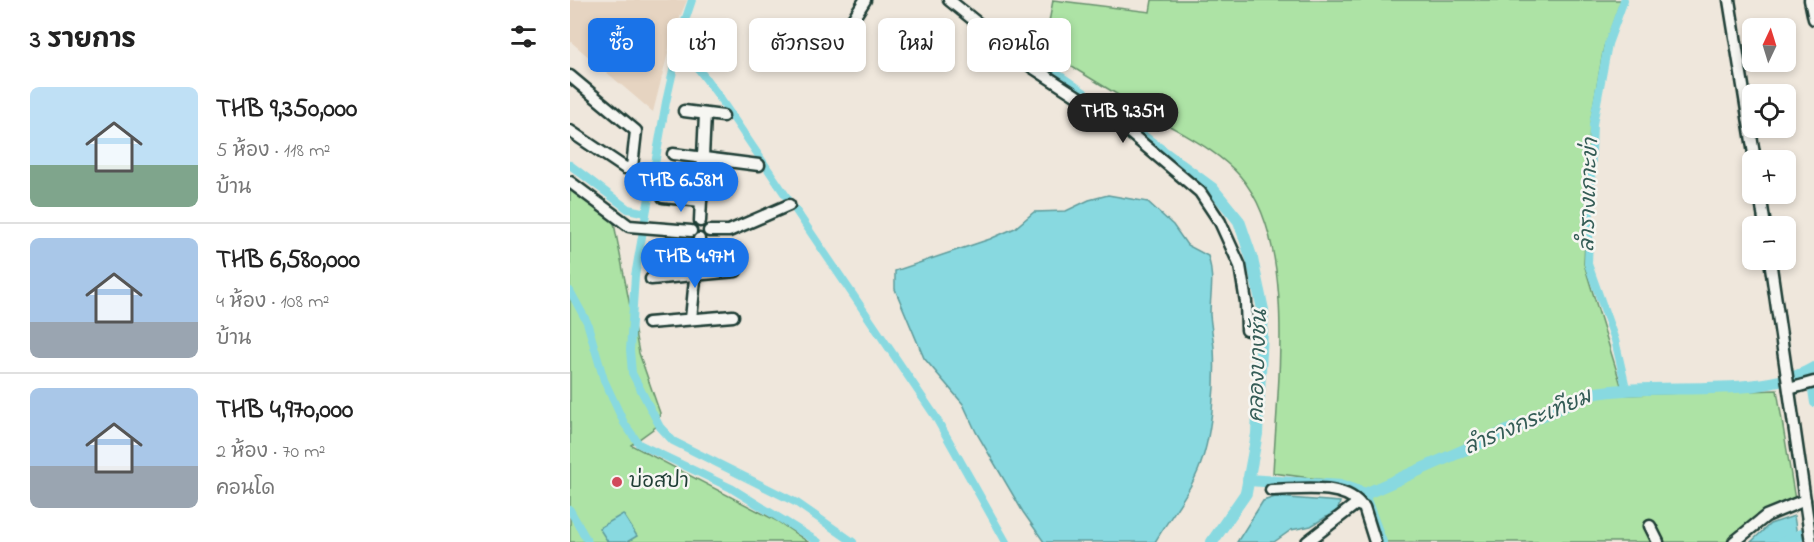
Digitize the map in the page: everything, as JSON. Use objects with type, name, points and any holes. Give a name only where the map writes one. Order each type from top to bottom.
[{"type":"street","points":[[854,18],[865,0]]},
{"type":"street","points":[[949,0],[1032,67],[1117,122],[1200,192],[1220,222],[1240,266],[1246,302],[1247,330]]},
{"type":"street","points":[[1729,0],[1753,150]]},
{"type":"street","points":[[1810,0],[1814,19]]},
{"type":"street","points":[[570,76],[636,131],[632,167],[625,168],[570,131]]},
{"type":"street","points":[[684,111],[723,116]]},
{"type":"street","points":[[700,221],[705,114]]},
{"type":"street","points":[[673,154],[759,165]]},
{"type":"street","points":[[570,182],[629,226],[659,228],[705,238],[709,231]]},
{"type":"street","points":[[663,197],[701,201]]},
{"type":"street","points":[[709,231],[729,231],[789,205]]},
{"type":"street","points":[[690,319],[697,275],[693,225],[700,221],[706,223],[709,231]]},
{"type":"street","points":[[1771,270],[1811,542]]},
{"type":"street","points":[[651,279],[736,271]]},
{"type":"street","points":[[648,323],[733,316]]},
{"type":"street","points":[[1788,387],[1812,383]]},
{"type":"street","points":[[1271,490],[1337,492],[1351,496],[1364,507],[1375,542]]},
{"type":"street","points":[[1307,542],[1356,504],[1360,504]]},
{"type":"street","points":[[1734,542],[1766,516],[1806,505]]},
{"type":"street","points":[[1650,526],[1658,542]]},
{"type":"shaded area","points":[[570,0],[687,0],[680,18],[667,18],[667,57],[653,112],[606,72],[655,72],[655,18],[588,18],[588,56],[570,41]]},
{"type":"green space","points":[[1053,0],[1150,12],[1152,0],[1621,0],[1604,47],[1590,124],[1584,264],[1624,395],[1777,390],[1795,500],[1730,542],[1380,542],[1366,498],[1348,483],[1273,473],[1280,360],[1280,318],[1277,277],[1270,239],[1258,205],[1240,176],[1213,152],[1071,66],[1071,18],[1050,18]]},
{"type":"green space","points":[[570,184],[612,213],[639,353],[660,413],[657,426],[631,445],[777,521],[808,542],[570,542]]},
{"type":"water","points":[[1108,195],[1148,202],[1173,225],[1187,245],[1208,256],[1212,279],[1210,315],[1214,348],[1214,394],[1210,427],[1203,458],[1194,481],[1155,542],[1044,542],[1023,512],[976,432],[963,404],[924,358],[895,289],[895,271],[990,239],[1015,228],[1034,212],[1066,211],[1089,200]]},
{"type":"water","points":[[1275,497],[1340,502],[1338,510],[1311,526],[1291,530],[1274,542],[1237,542],[1263,501]]},
{"type":"water","points":[[623,514],[637,536],[627,542],[608,542],[599,528]]},
{"type":"water","points":[[1794,516],[1798,542],[1751,542],[1770,524]]},
{"type":"waterway","points":[[692,0],[683,27],[666,102],[635,276],[630,350],[632,373],[660,427],[673,441],[797,503],[853,542]]},
{"type":"waterway","name":"ลำรางเกาะข่า","points":[[1624,0],[1608,44],[1593,124],[1588,264],[1615,340],[1626,388]]},
{"type":"waterway","points":[[701,72],[935,416],[1006,542]]},
{"type":"waterway","name":"คลองบางชัน","points":[[1051,72],[1083,94]]},
{"type":"waterway","name":"คลองบางชัน","points":[[1136,132],[1212,188],[1239,221],[1252,259],[1263,310],[1257,434],[1246,493],[1212,542]]},
{"type":"waterway","points":[[570,165],[628,209],[646,213]]},
{"type":"waterway","points":[[570,291],[587,322],[604,380],[624,423],[639,444],[731,488],[818,542]]},
{"type":"waterway","name":"ลำรางกระเทียม","points":[[1248,480],[1343,486],[1365,494],[1591,394],[1617,390],[1737,387],[1766,384],[1792,378],[1814,368]]},
{"type":"waterway","points":[[1809,371],[1814,403]]},
{"type":"waterway","points":[[1365,494],[1383,542]]},
{"type":"waterway","points":[[570,510],[588,542]]},
{"type":"waterway","points":[[1784,542],[1814,530]]},
{"type":"place","name":"บ่อสปา","points":[[617,482]]}]
